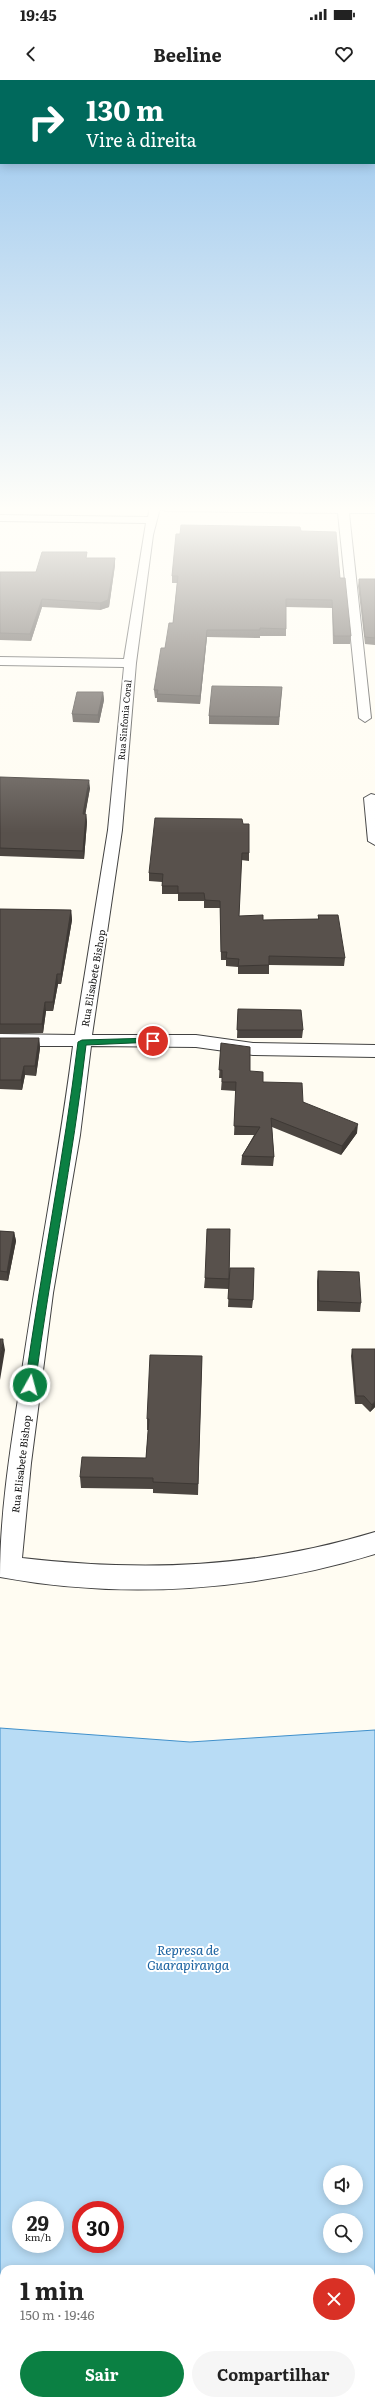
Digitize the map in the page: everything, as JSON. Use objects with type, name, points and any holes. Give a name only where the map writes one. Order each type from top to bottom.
[{"type":"street","name":"Rua Sinfonia Coral","points":[[118,791],[130,663],[137,616]]},
{"type":"street","points":[[354,616],[364,718]]},
{"type":"street","points":[[0,661],[130,663]]},
{"type":"street","name":"Rua Elisabete Bishop","points":[[5,1567],[43,1292],[71,1135],[82,1042],[94,963],[102,923],[115,830],[118,791]]},
{"type":"street","points":[[371,798],[375,842]]},
{"type":"street","points":[[0,1040],[82,1042],[196,1041],[253,1049],[375,1051]]},
{"type":"street","points":[[5,1567],[102,1577],[180,1578],[254,1571],[317,1560],[375,1543]]},
{"type":"water","name":"Represa de Guarapiranga","points":[[0,1728],[190,1742],[375,1730],[375,2265],[0,2265]]},
{"type":"building","points":[[0,616],[36,616],[30,634],[0,633]]},
{"type":"building","points":[[174,616],[286,616],[286,629],[260,628],[260,630],[207,630],[200,696],[157,694],[158,690],[154,690],[161,648],[165,648],[169,623],[173,623]]},
{"type":"building","points":[[333,616],[349,616],[351,636],[334,636]]},
{"type":"building","points":[[363,616],[375,616],[375,638],[365,637]]},
{"type":"building","points":[[212,686],[282,687],[279,717],[209,716]]},
{"type":"building","points":[[77,692],[103,692],[98,715],[72,714]]},
{"type":"building","points":[[0,777],[89,780],[83,814],[86,814],[83,851],[0,848]]},
{"type":"building","points":[[155,818],[242,819],[243,824],[249,824],[249,853],[242,853],[239,916],[263,915],[263,920],[319,919],[318,915],[338,915],[345,958],[269,956],[269,965],[238,966],[239,959],[226,958],[227,952],[221,952],[220,901],[205,900],[204,893],[178,893],[178,886],[162,886],[163,874],[149,873]]},
{"type":"building","points":[[0,909],[71,910],[61,974],[57,974],[53,1002],[45,1002],[42,1024],[0,1024]]},
{"type":"building","points":[[238,1009],[301,1010],[303,1030],[237,1030]]},
{"type":"building","points":[[0,1038],[39,1038],[35,1066],[24,1066],[21,1080],[0,1080]]},
{"type":"building","points":[[221,1043],[250,1047],[250,1071],[263,1072],[263,1082],[302,1083],[303,1102],[358,1124],[342,1146],[271,1118],[274,1157],[242,1156],[260,1127],[234,1126],[236,1082],[222,1082],[222,1070],[219,1070]]},
{"type":"building","points":[[207,1229],[230,1229],[229,1279],[205,1278]]},
{"type":"building","points":[[0,1231],[14,1232],[7,1272],[0,1271]]},
{"type":"building","points":[[230,1268],[254,1268],[253,1300],[228,1299]]},
{"type":"building","points":[[318,1271],[359,1272],[361,1303],[319,1301]]},
{"type":"building","points":[[0,1339],[3,1339],[0,1357]]},
{"type":"building","points":[[352,1349],[375,1349],[375,1401],[372,1405],[364,1396],[356,1396]]},
{"type":"building","points":[[150,1355],[202,1356],[198,1484],[153,1482],[153,1478],[80,1477],[82,1457],[146,1458],[149,1419],[147,1419]]},
{"type":"route","points":[[30,1385],[43,1292],[71,1135],[82,1042],[153,1041]]}]
